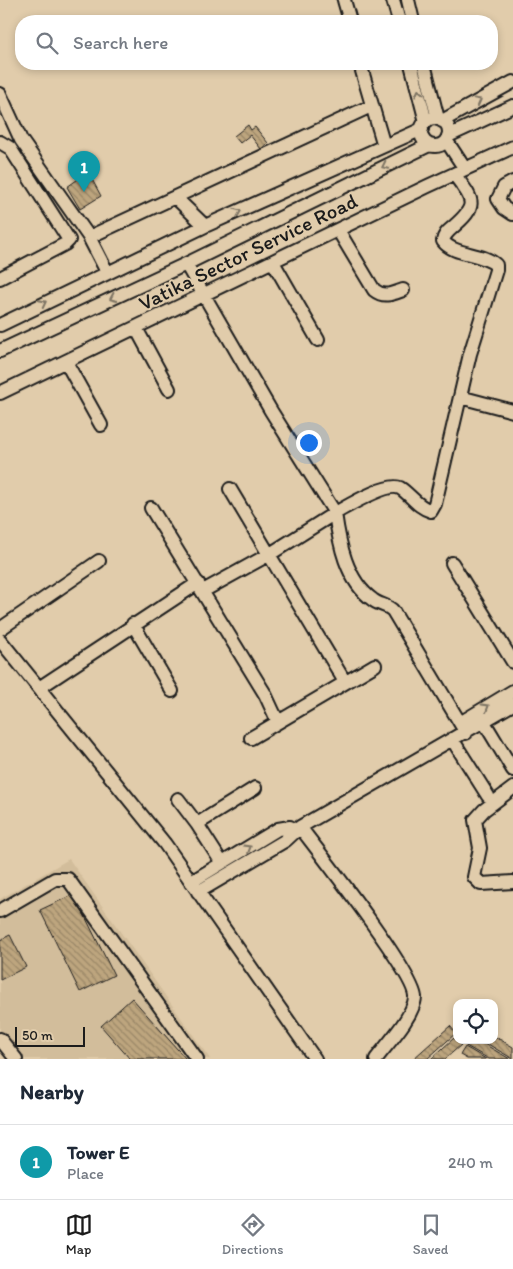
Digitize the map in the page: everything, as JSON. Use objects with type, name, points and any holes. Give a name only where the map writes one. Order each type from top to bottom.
[{"type":"street","points":[[344,0],[348,15]]},
{"type":"street","points":[[393,0],[397,15]]},
{"type":"street","points":[[408,0],[412,15]]},
{"type":"street","points":[[362,70],[384,146]]},
{"type":"street","points":[[413,70],[432,123]]},
{"type":"street","points":[[425,70],[432,123],[422,138],[429,145]]},
{"type":"street","points":[[0,325],[205,226],[384,146],[513,82]]},
{"type":"street","points":[[1,100],[21,140],[90,237],[107,272]]},
{"type":"street","points":[[90,237],[371,106]]},
{"type":"street","points":[[0,351],[186,264],[429,145],[437,146],[447,138],[513,106]]},
{"type":"street","points":[[39,688],[133,624],[201,587],[270,554],[335,512],[387,487],[399,488],[422,509],[431,511],[435,504],[460,397],[496,265],[490,260],[450,247],[443,241],[447,233],[467,215],[472,205],[447,138],[448,127],[432,123]]},
{"type":"street","points":[[0,142],[10,148],[69,240],[65,244],[0,278]]},
{"type":"street","name":"Vatika Sector Service Road","points":[[0,393],[513,147]]},
{"type":"street","points":[[513,182],[504,187],[498,199],[504,208],[513,214]]},
{"type":"street","points":[[176,198],[205,226]]},
{"type":"street","points":[[338,230],[374,290],[383,295],[389,295],[402,290]]},
{"type":"street","points":[[273,262],[318,340]]},
{"type":"street","points":[[186,264],[271,411],[335,512],[343,553],[354,578],[373,600],[393,611],[463,728]]},
{"type":"street","points":[[136,328],[169,389]]},
{"type":"street","points":[[66,362],[100,425]]},
{"type":"street","points":[[460,397],[513,411]]},
{"type":"street","points":[[230,489],[345,682]]},
{"type":"street","points":[[151,508],[265,694],[278,722]]},
{"type":"street","points":[[0,629],[99,561]]},
{"type":"street","points":[[452,563],[513,662]]},
{"type":"street","points":[[133,624],[172,691]]},
{"type":"street","points":[[0,640],[165,844],[315,1059]]},
{"type":"street","points":[[251,738],[375,665]]},
{"type":"street","points":[[195,887],[286,840],[297,829],[452,739],[463,728],[513,691]]},
{"type":"street","points":[[463,728],[484,722],[513,704]]},
{"type":"street","points":[[484,722],[513,770]]},
{"type":"street","points":[[452,739],[488,796]]},
{"type":"street","points":[[197,824],[255,788]]},
{"type":"street","points":[[513,788],[484,810],[475,820],[480,848],[474,877],[481,884],[513,882]]},
{"type":"street","points":[[178,799],[222,863]]},
{"type":"street","points":[[195,887],[222,863],[278,829],[290,827],[297,829],[379,934],[411,981],[415,992],[412,1010],[376,1059]]},
{"type":"street","points":[[0,911],[54,879],[68,880],[197,1059]]},
{"type":"street","points":[[0,1039],[16,1059]]},
{"type":"street","points":[[0,1054],[8,1059]]},
{"type":"shaded area","points":[[69,859],[210,1059],[17,1059],[0,1038],[0,899]]},
{"type":"building","points":[[248,125],[251,130],[255,127],[268,143],[261,149],[250,135],[240,143],[234,136]]},
{"type":"building","points":[[88,172],[101,196],[80,209],[67,187]]},
{"type":"building","points":[[74,894],[114,975],[80,992],[40,910]]},
{"type":"building","points":[[10,935],[26,967],[0,980],[0,940]]},
{"type":"building","points":[[132,998],[186,1059],[130,1059],[101,1026]]},
{"type":"building","points":[[450,1026],[453,1030],[453,1036],[427,1059],[413,1059]]},
{"type":"building","points":[[498,1038],[513,1047],[513,1059],[488,1044],[498,1044]]},
{"type":"building","points":[[453,1039],[453,1044],[461,1045],[445,1059],[431,1059]]},
{"type":"building","points":[[467,1044],[484,1044],[510,1059],[489,1059],[466,1046]]},
{"type":"building","points":[[465,1047],[486,1059],[467,1059],[460,1055]]},
{"type":"place","name":"Tower E","points":[[84,192]]}]
